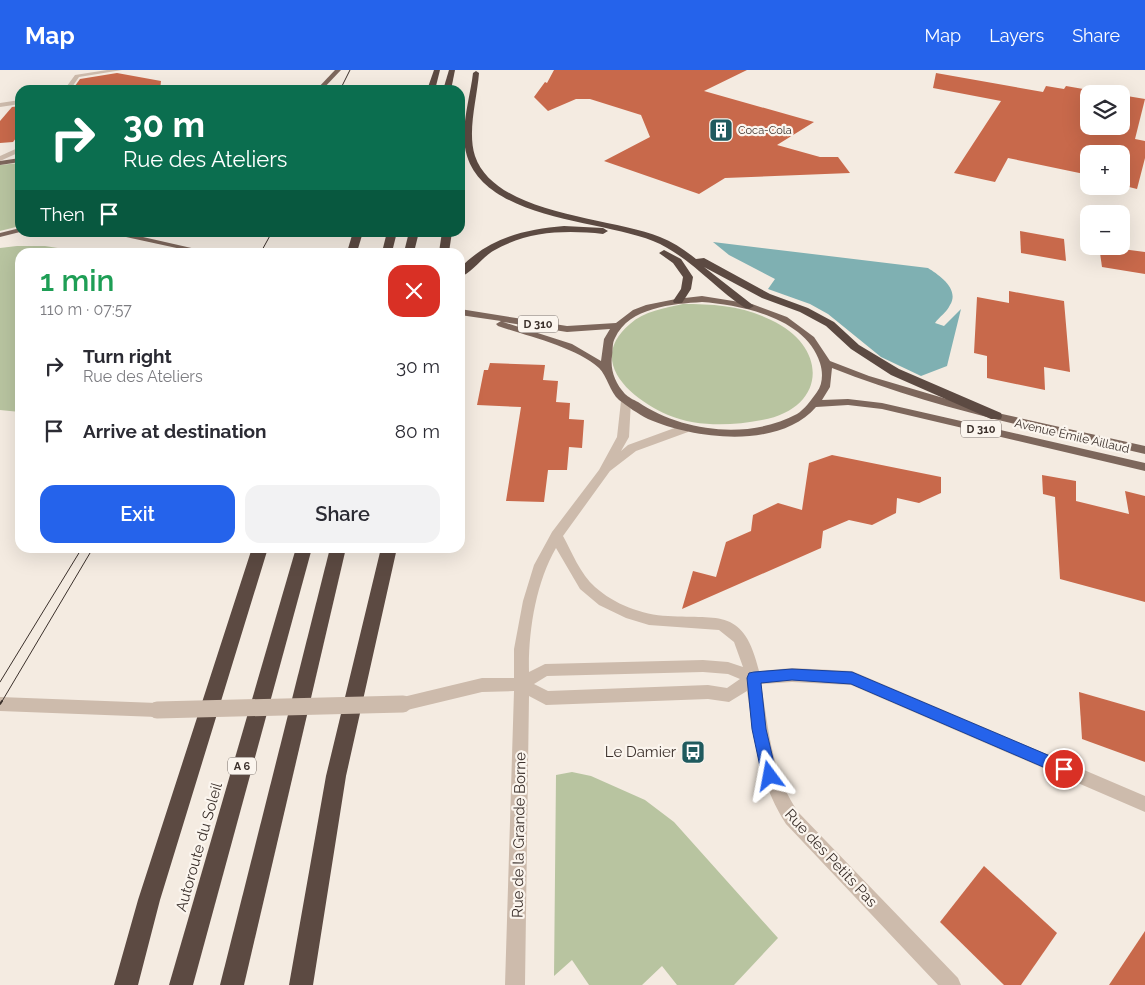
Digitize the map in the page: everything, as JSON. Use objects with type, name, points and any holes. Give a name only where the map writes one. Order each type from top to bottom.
[{"type":"highway","points":[[433,85],[437,70]]},
{"type":"highway","points":[[448,85],[452,70]]},
{"type":"highway","points":[[465,128],[476,72]]},
{"type":"highway","points":[[476,72],[468,138],[474,166],[484,181],[505,195],[528,205],[618,226],[670,245],[766,296],[804,310],[830,324],[855,347],[895,372],[996,416]]},
{"type":"highway","points":[[465,269],[480,254],[515,237],[556,230],[597,230],[624,235],[647,243],[677,261],[688,277],[686,289],[678,301]]},
{"type":"highway","points":[[670,245],[696,263],[727,292],[749,306]]},
{"type":"highway","points":[[126,985],[149,900],[258,553]]},
{"type":"highway","name":"Autoroute du Soleil","points":[[181,985],[303,553]]},
{"type":"highway","points":[[232,985],[337,553]]},
{"type":"highway","points":[[301,985],[336,776],[388,553]]},
{"type":"main road","points":[[324,85],[338,70]]},
{"type":"main road","points":[[0,161],[15,160]]},
{"type":"main road","points":[[0,235],[15,231]]},
{"type":"main road","points":[[131,237],[185,248]]},
{"type":"main road","points":[[158,237],[185,248]]},
{"type":"main road","points":[[718,300],[749,306],[792,324],[808,336],[826,363],[828,374],[826,385],[816,404],[806,414],[791,422],[760,431],[714,433],[684,429],[655,418],[626,401],[612,386],[604,366],[604,350],[616,326],[631,315],[654,306],[678,301],[718,300]]},
{"type":"main road","name":"D 310","points":[[465,313],[567,329],[616,326]]},
{"type":"main road","name":"D 310","points":[[465,314],[569,346],[604,366]]},
{"type":"main road","name":"Avenue Émile Aillaud","points":[[826,363],[895,390],[943,404],[1145,450]]},
{"type":"main road","name":"Avenue Émile Aillaud","points":[[816,404],[848,402],[882,406],[1145,467]]},
{"type":"street","points":[[70,85],[76,76],[119,70]]},
{"type":"street","points":[[0,105],[15,103]]},
{"type":"street","points":[[0,161],[15,152]]},
{"type":"street","points":[[604,472],[623,437],[626,401]]},
{"type":"street","points":[[604,472],[632,448],[684,429]]},
{"type":"street","name":"Rue de la Grande Borne","points":[[515,985],[522,726],[521,649],[530,601],[541,565],[556,535],[604,472]]},
{"type":"street","name":"Rue des Petits Pas","points":[[556,535],[588,589],[610,603],[657,621],[721,623],[739,638],[754,678],[759,729],[770,776],[780,802],[792,818],[951,985]]},
{"type":"street","points":[[0,704],[157,710],[403,704],[482,685],[521,684],[545,670],[594,668],[703,666],[728,668],[754,678],[792,674],[852,678],[1145,804]]},
{"type":"street","points":[[521,684],[546,698],[708,692],[729,695],[754,678]]},
{"type":"green space","points":[[15,164],[15,227],[0,231],[0,165]]},
{"type":"green space","points":[[45,246],[58,248],[15,248],[15,412],[0,410],[0,248]]},
{"type":"green space","points":[[683,304],[717,305],[739,309],[760,315],[790,332],[803,345],[811,360],[813,376],[809,390],[799,403],[783,413],[762,420],[726,424],[691,422],[679,419],[654,408],[640,399],[628,389],[613,365],[612,352],[617,338],[630,324],[642,316]]},
{"type":"green space","points":[[572,772],[591,776],[645,800],[674,822],[778,938],[734,985],[677,985],[662,966],[642,985],[589,985],[572,960],[554,976],[556,775]]},
{"type":"water","points":[[713,242],[928,268],[947,283],[952,293],[949,308],[935,323],[944,326],[961,309],[947,366],[921,376],[881,357],[828,314],[810,304],[768,289],[775,279],[729,255]]},
{"type":"building","name":"Coca-Cola","points":[[554,70],[747,70],[704,91],[814,122],[777,145],[820,157],[838,157],[850,173],[725,178],[699,194],[604,161],[650,137],[641,115],[590,99],[576,99],[548,111],[534,97],[545,82],[547,83]]},
{"type":"building","points":[[117,73],[161,81],[161,85],[76,85],[80,79]]},
{"type":"building","points":[[936,73],[1043,92],[1046,86],[1064,89],[1066,86],[1080,88],[1080,135],[1130,135],[1130,96],[1145,99],[1135,139],[1145,141],[1145,158],[1137,189],[1130,187],[1130,145],[1080,145],[1080,173],[1008,158],[995,182],[954,173],[1001,101],[933,88]]},
{"type":"building","points":[[12,107],[15,107],[15,139],[13,142],[0,143],[0,121]]},
{"type":"building","points":[[1020,231],[1064,239],[1066,261],[1021,253]]},
{"type":"building","points":[[1130,250],[1145,252],[1145,274],[1102,267],[1100,255],[1130,255]]},
{"type":"building","points":[[1009,291],[1064,301],[1070,372],[1044,367],[1045,390],[987,378],[987,356],[974,353],[977,297],[1009,303]]},
{"type":"building","points":[[490,363],[545,365],[543,380],[558,381],[556,402],[570,403],[569,419],[584,420],[582,448],[569,447],[567,470],[548,470],[544,502],[506,501],[521,407],[477,405],[484,370],[488,370]]},
{"type":"building","points":[[832,455],[941,477],[941,493],[919,503],[897,498],[896,513],[872,525],[849,520],[823,531],[821,548],[682,609],[693,571],[716,577],[726,542],[751,531],[753,515],[778,503],[802,510],[809,463]]},
{"type":"building","points":[[1042,475],[1076,481],[1076,501],[1129,514],[1125,491],[1145,496],[1145,602],[1060,579],[1055,497],[1043,494]]},
{"type":"building","points":[[1079,692],[1145,711],[1145,762],[1082,739]]},
{"type":"building","points":[[984,866],[1057,933],[1021,985],[1004,985],[940,922]]},
{"type":"building","points":[[1145,931],[1145,985],[1109,985]]},
{"type":"tram line","points":[[342,85],[350,70]]},
{"type":"tram line","points":[[263,248],[269,237]]},
{"type":"tram line","points":[[0,682],[79,553]]},
{"type":"tram line","points":[[1,703],[90,553]]},
{"type":"place","name":"Coca-Cola","points":[[721,130]]},
{"type":"place","name":"Le Damier","points":[[693,752]]},
{"type":"route","points":[[770,776],[759,729],[754,678],[792,674],[839,676],[864,682],[1064,769]]}]
